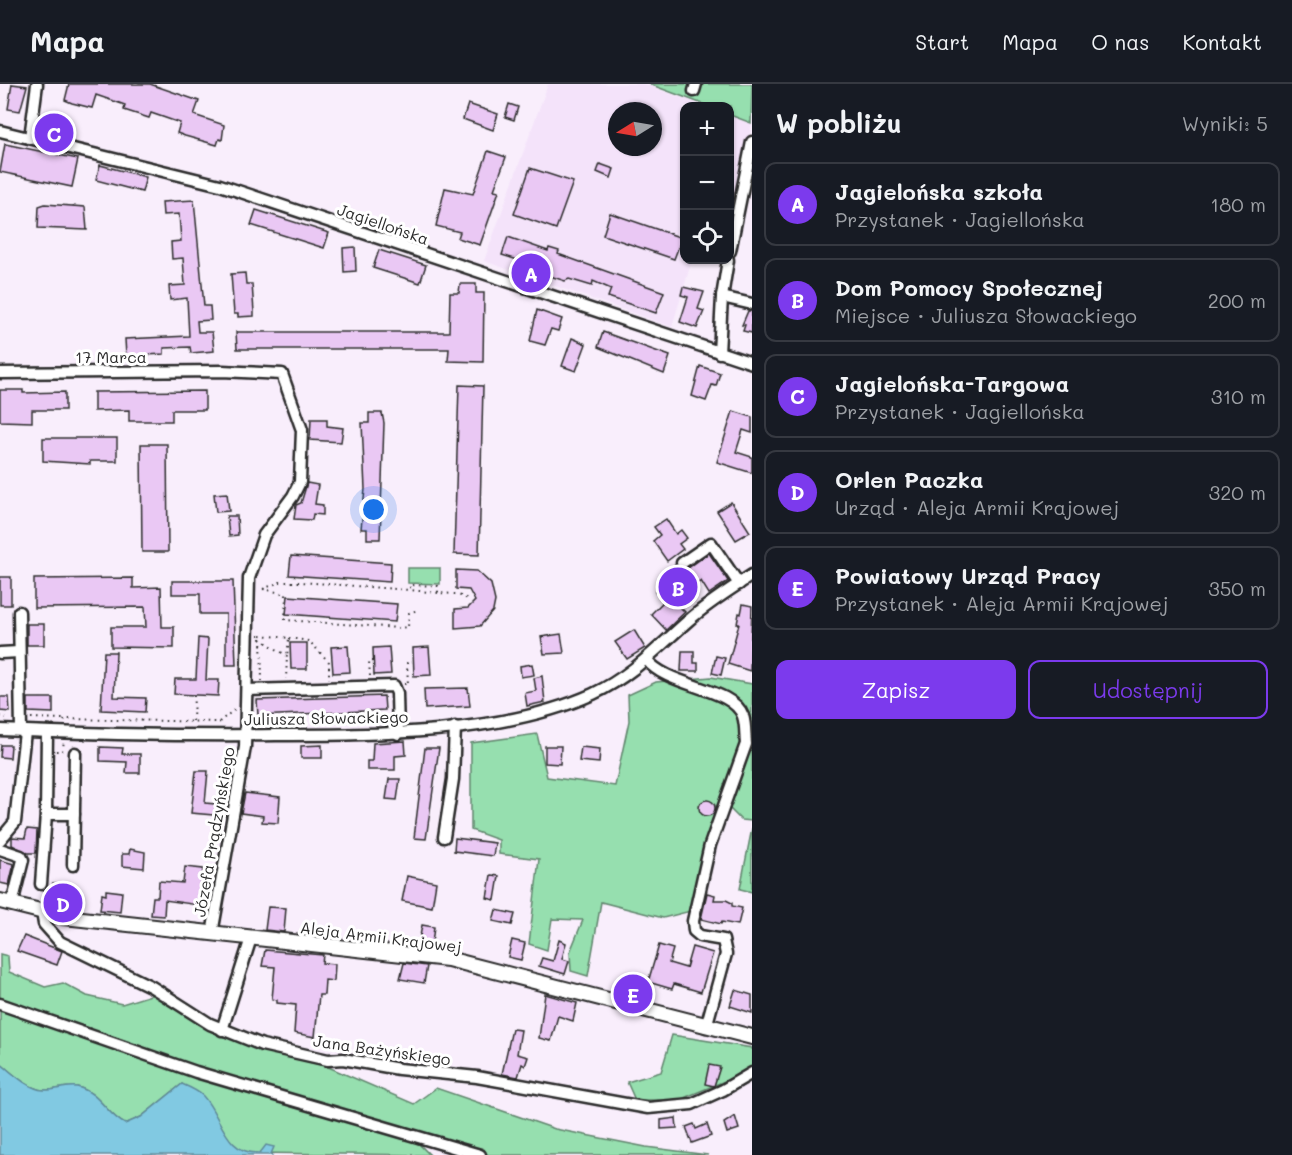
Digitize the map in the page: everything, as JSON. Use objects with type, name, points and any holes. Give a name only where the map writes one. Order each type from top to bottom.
[{"type":"main road","name":"Aleja Armii Krajowej","points":[[6,903],[42,912],[212,934],[448,959],[752,1037]]},
{"type":"street","points":[[30,138],[38,84]]},
{"type":"street","name":"Jagiellońska","points":[[0,131],[220,185],[752,363]]},
{"type":"street","points":[[734,227],[752,142]]},
{"type":"street","points":[[719,353],[722,297],[727,264]]},
{"type":"street","points":[[722,297],[752,304]]},
{"type":"street","name":"17 Marca","points":[[0,373],[222,371],[282,374],[303,435],[298,488],[264,535],[250,571],[247,635]]},
{"type":"street","points":[[682,563],[711,543],[739,584]]},
{"type":"street","name":"Juliusza Słowackiego","points":[[3,730],[246,736],[398,734],[522,716],[560,707],[612,684],[647,660],[690,619],[752,575]]},
{"type":"street","points":[[0,840],[15,822],[23,731],[19,612]]},
{"type":"street","name":"Józefa Prądzyńskiego","points":[[212,934],[246,736],[247,635]]},
{"type":"street","points":[[0,653],[19,652]]},
{"type":"street","points":[[647,660],[661,674],[730,701],[742,713],[745,726],[746,744],[710,845],[693,921],[694,931],[700,936],[723,940],[725,944],[726,954],[706,1027]]},
{"type":"street","points":[[247,695],[262,689],[394,686],[397,693],[398,734]]},
{"type":"street","points":[[444,837],[453,779],[455,727]]},
{"type":"street","points":[[41,884],[46,814],[47,732]]},
{"type":"street","points":[[73,865],[75,753]]},
{"type":"street","points":[[46,814],[74,814]]},
{"type":"street","points":[[0,849],[21,856],[23,860],[6,903]]},
{"type":"street","name":"Jana Bażyńskiego","points":[[42,912],[44,924],[60,942],[153,987],[222,1030],[262,1045],[328,1060],[343,1059],[399,1069],[477,1077],[648,1108],[692,1104],[723,1090],[752,1072]]},
{"type":"street","points":[[222,1030],[251,938]]},
{"type":"street","points":[[0,1004],[196,1072],[480,1155]]},
{"type":"path","points":[[418,610],[408,613],[408,627],[399,628],[285,620],[286,594],[263,589],[280,582],[291,582],[456,594],[468,599]]},
{"type":"path","points":[[410,590],[410,585],[438,585],[438,593]]},
{"type":"path","points":[[247,635],[309,640],[330,661],[328,687]]},
{"type":"path","points":[[261,637],[287,656]]},
{"type":"path","points":[[261,637],[262,689]]},
{"type":"path","points":[[286,688],[289,638]]},
{"type":"path","points":[[370,685],[369,661],[373,661]]},
{"type":"path","points":[[394,686],[408,684],[407,663],[412,662]]},
{"type":"path","points":[[193,721],[194,694]]},
{"type":"path","points":[[219,722],[247,695]]},
{"type":"path","points":[[0,716],[6,718],[219,722],[226,726]]},
{"type":"path","points":[[3,730],[6,718]]},
{"type":"path","points":[[47,751],[62,751],[64,719]]},
{"type":"shaded area","points":[[548,84],[644,84],[693,102],[680,102],[680,264],[691,264],[672,327],[484,261]]},
{"type":"shaded area","points":[[734,116],[752,123],[734,207]]},
{"type":"green space","points":[[649,84],[752,84],[751,123],[734,117],[734,102],[697,102]]},
{"type":"green space","points":[[408,568],[440,568],[440,584],[408,583]]},
{"type":"green space","points":[[711,677],[752,684],[752,821],[741,820],[722,801],[691,911],[663,918],[601,902],[588,976],[571,971],[570,952],[583,920],[552,919],[547,950],[529,944],[539,859],[499,854],[499,840],[471,830],[471,743],[537,734],[547,777],[615,786],[629,721],[628,695],[656,682]]},
{"type":"green space","points":[[752,828],[752,892],[740,889]]},
{"type":"green space","points":[[0,954],[8,956],[9,972],[45,987],[63,983],[87,996],[122,1004],[154,994],[221,1035],[262,1051],[326,1066],[414,1104],[436,1088],[555,1129],[646,1147],[708,1155],[468,1155],[393,1125],[328,1105],[269,1091],[0,1002]]},
{"type":"green space","points":[[0,1007],[391,1132],[419,1144],[430,1155],[249,1153],[232,1145],[211,1108],[182,1084],[141,1117],[125,1124],[85,1090],[77,1087],[38,1089],[20,1080],[0,1063]]},
{"type":"green space","points":[[672,1035],[752,1048],[752,1066],[744,1073],[679,1100],[635,1100],[627,1082],[661,1072]]},
{"type":"water","points":[[0,1063],[20,1080],[38,1089],[77,1087],[85,1090],[125,1124],[141,1117],[182,1084],[203,1096],[226,1133],[239,1148],[248,1152],[260,1153],[266,1145],[274,1147],[271,1154],[273,1155],[0,1155]]},
{"type":"building","points":[[12,84],[27,86],[20,111],[8,109]]},
{"type":"building","points":[[69,84],[150,84],[199,101],[194,115],[224,125],[222,140],[219,139],[217,145],[185,136],[177,133],[180,123],[151,113],[149,118],[124,110],[125,105],[96,95],[92,108],[72,103],[65,100]]},
{"type":"building","points":[[468,104],[498,114],[493,130],[463,119]]},
{"type":"building","points":[[509,104],[518,107],[514,120],[505,117]]},
{"type":"building","points":[[5,144],[78,159],[72,187],[0,172]]},
{"type":"building","points":[[488,151],[506,157],[494,190],[499,191],[480,245],[458,238],[460,232],[436,226],[445,188],[473,194]]},
{"type":"building","points":[[600,164],[614,169],[611,178],[597,172]]},
{"type":"building","points":[[100,165],[146,177],[142,192],[96,180]]},
{"type":"building","points":[[530,168],[573,182],[556,229],[514,214]]},
{"type":"building","points":[[194,200],[204,306],[210,306],[211,320],[197,321],[198,332],[212,332],[214,351],[191,353],[190,347],[164,348],[164,354],[126,356],[125,339],[189,336],[187,298],[170,300],[169,286],[185,285],[183,258],[172,259],[171,242],[181,241],[179,214],[163,215],[162,202]]},
{"type":"building","points":[[45,204],[85,207],[87,230],[38,228],[39,206]]},
{"type":"building","points":[[256,210],[329,233],[324,248],[251,225]]},
{"type":"building","points":[[610,213],[680,237],[680,243],[674,259],[603,235]]},
{"type":"building","points":[[508,237],[548,251],[549,248],[559,251],[558,254],[664,292],[656,313],[608,297],[611,289],[593,281],[592,286],[569,279],[565,281],[526,268],[527,265],[524,262],[502,255]]},
{"type":"building","points":[[355,247],[356,271],[344,272],[343,248]]},
{"type":"building","points":[[379,250],[426,265],[420,283],[373,268]]},
{"type":"building","points":[[245,273],[246,284],[252,284],[254,316],[238,317],[238,314],[234,314],[231,274]]},
{"type":"building","points":[[460,284],[476,284],[476,293],[484,293],[483,362],[448,361],[449,349],[237,349],[236,332],[449,332],[450,293],[459,293]]},
{"type":"building","points":[[683,287],[704,292],[698,309],[704,311],[697,328],[680,322],[688,297],[681,295]]},
{"type":"building","points":[[537,310],[562,319],[558,331],[551,329],[545,345],[530,341]]},
{"type":"building","points":[[748,311],[752,311],[752,333],[743,331],[745,325],[742,325]]},
{"type":"building","points":[[603,332],[670,356],[664,374],[598,347]]},
{"type":"building","points":[[572,338],[586,344],[576,371],[562,366]]},
{"type":"building","points":[[700,366],[720,373],[716,386],[712,385],[706,401],[692,396]]},
{"type":"building","points":[[459,385],[483,386],[479,555],[454,554]]},
{"type":"building","points":[[0,390],[23,390],[23,393],[65,392],[65,410],[32,410],[32,422],[0,421]]},
{"type":"building","points":[[205,391],[205,410],[172,410],[172,421],[129,421],[129,410],[94,411],[94,392]]},
{"type":"building","points":[[733,411],[752,417],[752,433],[743,430],[736,452],[752,457],[752,473],[717,462]]},
{"type":"building","points":[[369,413],[382,413],[384,423],[380,539],[367,539],[367,529],[361,529],[365,489],[362,423],[369,423]]},
{"type":"building","points":[[311,419],[327,419],[327,426],[343,428],[341,442],[310,440]]},
{"type":"building","points":[[43,438],[117,438],[117,461],[90,461],[90,464],[43,461]]},
{"type":"building","points":[[141,444],[167,444],[168,552],[142,552]]},
{"type":"building","points":[[307,483],[318,485],[315,504],[323,505],[323,515],[313,514],[312,520],[294,519],[296,505],[301,503]]},
{"type":"building","points":[[227,493],[229,511],[216,512],[214,494]]},
{"type":"building","points":[[731,502],[750,532],[736,540],[717,511]]},
{"type":"building","points":[[227,516],[237,516],[238,535],[229,536]]},
{"type":"building","points":[[666,519],[676,534],[681,530],[687,538],[679,544],[683,549],[667,561],[653,541],[660,535],[654,527]]},
{"type":"building","points":[[709,553],[728,581],[709,594],[701,581],[674,601],[685,612],[666,630],[651,614],[663,602],[655,592],[673,579],[667,571],[674,565],[680,574]]},
{"type":"building","points":[[291,556],[391,563],[390,582],[289,575]]},
{"type":"building","points":[[456,570],[477,571],[491,584],[495,601],[493,611],[480,626],[455,628],[455,609],[468,608],[475,601],[469,590],[456,589]]},
{"type":"building","points":[[0,577],[11,577],[11,605],[0,605]]},
{"type":"building","points":[[133,578],[133,588],[161,587],[162,627],[174,627],[174,648],[111,647],[111,627],[146,627],[145,607],[34,608],[34,579]]},
{"type":"building","points":[[172,581],[233,581],[236,665],[226,665],[226,614],[200,614],[200,594],[172,594]]},
{"type":"building","points":[[288,596],[397,604],[395,622],[286,614]]},
{"type":"building","points":[[743,604],[752,606],[750,671],[728,664]]},
{"type":"building","points":[[27,624],[44,624],[44,645],[27,645]]},
{"type":"building","points":[[634,630],[645,648],[627,659],[615,642]]},
{"type":"building","points":[[561,634],[564,653],[544,654],[541,637]]},
{"type":"building","points":[[198,638],[208,639],[206,680],[219,680],[218,696],[174,694],[175,679],[196,679]]},
{"type":"building","points":[[290,643],[307,643],[307,669],[291,669]]},
{"type":"building","points":[[348,646],[350,672],[333,673],[331,647]]},
{"type":"building","points":[[389,647],[391,674],[374,675],[373,648]]},
{"type":"building","points":[[429,647],[431,675],[414,676],[413,648]]},
{"type":"building","points":[[682,651],[694,651],[694,663],[698,663],[698,671],[681,671]]},
{"type":"building","points":[[104,652],[116,652],[114,697],[146,698],[145,712],[101,710]]},
{"type":"building","points":[[716,656],[725,658],[721,675],[712,673]]},
{"type":"building","points":[[532,664],[534,675],[521,677],[520,666]]},
{"type":"building","points":[[542,676],[545,702],[527,706],[525,693],[536,691],[534,678]]},
{"type":"building","points":[[468,688],[470,706],[425,709],[424,689]]},
{"type":"building","points":[[384,696],[385,710],[258,716],[257,700]]},
{"type":"building","points":[[0,697],[9,697],[10,712],[0,711]]},
{"type":"building","points":[[28,698],[53,698],[53,713],[28,712]]},
{"type":"building","points":[[405,741],[406,755],[395,756],[395,770],[367,770],[367,761],[372,761],[373,743]]},
{"type":"building","points":[[1,745],[11,745],[10,758],[0,757]]},
{"type":"building","points":[[322,745],[322,758],[301,758],[301,746]]},
{"type":"building","points":[[545,746],[561,746],[560,764],[545,763]]},
{"type":"building","points":[[100,747],[123,748],[122,754],[140,754],[140,773],[126,773],[127,762],[100,761]]},
{"type":"building","points":[[581,747],[600,749],[599,763],[579,761]]},
{"type":"building","points":[[425,748],[439,748],[426,839],[414,838]]},
{"type":"building","points":[[196,771],[208,771],[205,803],[227,805],[225,816],[191,813]]},
{"type":"building","points":[[389,779],[400,779],[397,800],[386,799]]},
{"type":"building","points":[[245,793],[280,797],[278,823],[262,822],[263,816],[241,813]]},
{"type":"building","points":[[707,800],[713,802],[715,808],[713,814],[707,816],[701,814],[699,808],[701,802]]},
{"type":"building","points":[[27,829],[37,830],[36,853],[28,853],[12,845],[12,837],[25,838]]},
{"type":"building","points":[[455,838],[495,843],[493,856],[454,851]]},
{"type":"building","points":[[130,849],[145,852],[144,868],[122,866],[122,854],[129,854]]},
{"type":"building","points":[[0,860],[14,864],[9,885],[0,883]]},
{"type":"building","points":[[185,867],[203,869],[198,905],[165,900],[164,916],[151,915],[153,897],[158,897],[159,881],[183,883]]},
{"type":"building","points":[[491,875],[499,876],[495,900],[487,898]]},
{"type":"building","points":[[407,876],[436,882],[432,907],[402,901]]},
{"type":"building","points":[[53,883],[76,886],[74,907],[51,904]]},
{"type":"building","points":[[106,890],[122,892],[120,912],[100,910],[102,894],[106,895]]},
{"type":"building","points":[[707,893],[715,895],[714,900],[726,900],[732,903],[732,906],[742,908],[738,925],[701,919]]},
{"type":"building","points":[[268,907],[286,908],[284,932],[265,930]]},
{"type":"building","points":[[496,910],[515,914],[512,925],[493,921]]},
{"type":"building","points":[[422,925],[434,927],[432,943],[419,942]]},
{"type":"building","points":[[24,936],[62,951],[57,965],[17,951]]},
{"type":"building","points":[[512,940],[525,943],[521,960],[508,957]]},
{"type":"building","points":[[559,940],[566,943],[562,959],[569,961],[565,974],[539,966],[542,958],[553,961]]},
{"type":"building","points":[[659,945],[673,949],[669,963],[686,968],[692,947],[713,953],[701,992],[674,984],[672,989],[648,982]]},
{"type":"building","points":[[265,950],[323,955],[322,963],[335,964],[334,981],[325,980],[324,995],[319,995],[315,1037],[294,1033],[296,1005],[277,1003],[277,1000],[272,999],[275,967],[262,966]]},
{"type":"building","points":[[404,963],[427,966],[424,983],[400,979]]},
{"type":"building","points":[[735,990],[752,995],[752,1013],[730,1006]]},
{"type":"building","points":[[545,994],[577,1003],[573,1021],[558,1016],[551,1041],[539,1038]]},
{"type":"building","points":[[512,1029],[521,1030],[517,1054],[528,1057],[525,1066],[522,1064],[518,1077],[502,1074]]},
{"type":"building","points":[[709,1065],[720,1067],[714,1086],[705,1084]]},
{"type":"building","points":[[735,1116],[739,1129],[727,1133],[724,1123]]},
{"type":"building","points":[[676,1118],[677,1128],[661,1129],[661,1120]]},
{"type":"building","points":[[694,1124],[696,1129],[707,1124],[711,1136],[692,1143],[686,1127]]},
{"type":"place","name":"Jagielońska-Targowa","points":[[54,133]]},
{"type":"place","name":"Jagielońska szkoła","points":[[531,273]]},
{"type":"place","name":"Dom Pomocy Społecznej","points":[[678,587]]},
{"type":"place","name":"Orlen Paczka","points":[[63,903]]},
{"type":"place","name":"Powiatowy Urząd Pracy","points":[[633,994]]}]
